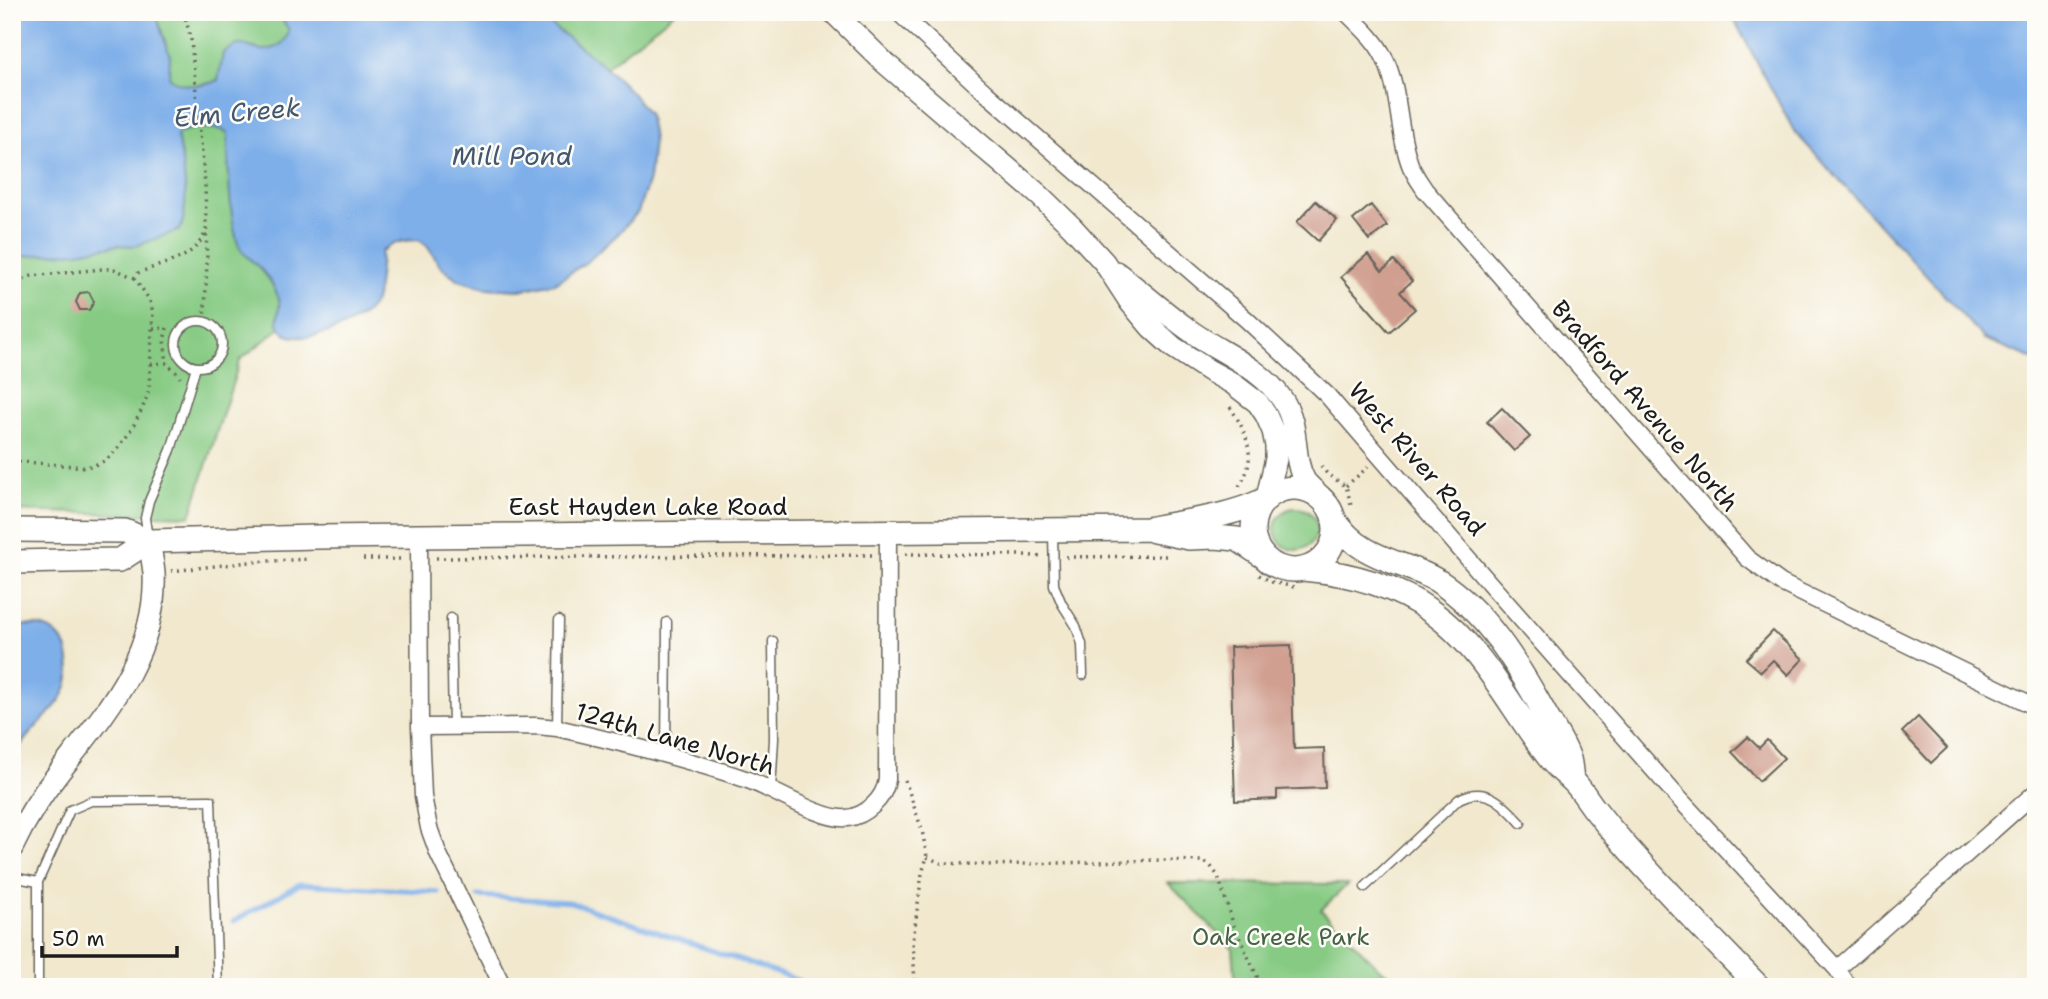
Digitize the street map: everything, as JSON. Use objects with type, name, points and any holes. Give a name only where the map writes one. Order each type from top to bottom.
[{"type":"main road","points":[[1572,780],[1569,759],[1533,691],[1507,650],[1459,597],[1423,572],[1364,549],[1347,535],[1344,516],[1320,496],[1303,489],[1290,488],[1266,498],[1253,520],[1252,532],[1258,563],[1269,562],[1303,578],[1354,575],[1402,594],[1454,629],[1473,649],[1560,772],[1572,780],[1642,865],[1759,987]]},
{"type":"main road","name":"East Hayden Lake Road","points":[[12,530],[125,531],[149,541],[419,535],[1148,529],[1188,520],[1209,519],[1245,509],[1266,498]]},
{"type":"main road","points":[[1303,578],[1311,566],[1329,550],[1344,516]]},
{"type":"main road","name":"East Hayden Lake Road","points":[[1148,529],[1189,538],[1237,539],[1258,563]]},
{"type":"main road","points":[[12,562],[120,560],[149,541]]},
{"type":"street","points":[[833,12],[886,63],[1072,226],[1104,262],[1129,302],[1166,340],[1258,403],[1270,424],[1276,446],[1276,459],[1266,498]]},
{"type":"street","name":"West River Road","points":[[898,12],[1327,395],[1490,585],[1674,793],[1837,969],[1849,987]]},
{"type":"street","name":"Bradford Avenue North","points":[[1346,12],[1367,31],[1384,55],[1412,167],[1425,190],[1747,558],[1781,583],[2036,707]]},
{"type":"street","points":[[1104,262],[1189,330],[1264,377],[1290,412],[1301,472],[1306,482],[1320,496]]},
{"type":"street","points":[[887,774],[888,532]]},
{"type":"street","points":[[419,535],[423,796],[429,828],[438,853],[503,987]]},
{"type":"street","points":[[12,848],[35,806],[92,732],[126,682],[138,656],[150,615],[154,572],[149,541]]},
{"type":"street","name":"124th Lane North","points":[[420,727],[557,728],[747,780],[836,817],[848,818],[870,807],[882,797],[887,774]]},
{"type":"street","points":[[1837,969],[2036,792]]},
{"type":"lane","points":[[195,321],[203,321],[216,327],[220,333],[222,347],[216,360],[203,367],[196,367],[182,359],[176,344],[181,329],[195,321]]},
{"type":"lane","points":[[149,541],[145,518],[149,501],[171,450],[196,367]]},
{"type":"lane","points":[[1054,531],[1054,585],[1076,626],[1082,644],[1083,675]]},
{"type":"lane","points":[[451,618],[453,726]]},
{"type":"lane","points":[[557,728],[559,620]]},
{"type":"lane","points":[[666,756],[667,622]]},
{"type":"lane","points":[[771,790],[774,739],[773,641]]},
{"type":"lane","points":[[1366,887],[1459,799],[1469,794],[1480,793],[1494,799],[1509,809],[1521,822]]},
{"type":"lane","points":[[94,987],[38,986],[38,882],[70,810],[90,801],[211,800],[218,987]]},
{"type":"lane","points":[[12,877],[38,882]]},
{"type":"path","points":[[184,12],[195,72],[207,229],[203,321]]},
{"type":"path","points":[[135,278],[138,273],[186,256],[196,248],[207,229]]},
{"type":"path","points":[[12,287],[32,276],[114,269],[135,278],[150,301],[153,312],[148,397],[131,429],[108,458],[97,465],[86,467],[12,461]]},
{"type":"path","points":[[153,328],[167,328],[164,340],[167,363],[180,380]]},
{"type":"path","points":[[151,364],[167,363]]},
{"type":"path","points":[[1314,457],[1328,475],[1346,486]]},
{"type":"path","points":[[1344,516],[1346,486],[1381,457]]},
{"type":"path","points":[[1230,495],[1245,477],[1250,458]]},
{"type":"path","points":[[898,554],[1024,555],[1036,558]]},
{"type":"path","points":[[436,558],[873,555]]},
{"type":"path","points":[[1070,558],[1171,556]]},
{"type":"path","points":[[181,570],[250,562],[319,559]]},
{"type":"path","points":[[355,559],[403,559]]},
{"type":"path","points":[[1258,563],[1272,582],[1303,578]]},
{"type":"path","points":[[887,774],[905,779],[922,830],[927,857],[922,873],[913,941],[915,987]]},
{"type":"path","points":[[927,857],[941,863],[992,865],[1202,861],[1210,865],[1218,876],[1234,926],[1262,987]]},
{"type":"green space","points":[[12,12],[675,12],[240,360],[190,516],[12,511]]},
{"type":"green space","points":[[1296,508],[1311,514],[1317,529],[1311,544],[1296,550],[1281,544],[1275,529],[1281,514]]},
{"type":"green space","name":"Oak Creek Park","points":[[1168,883],[1348,884],[1321,910],[1381,970],[1413,987],[1236,987],[1233,949]]},
{"type":"water","name":"Mill Pond","points":[[12,12],[155,12],[170,56],[169,77],[179,83],[193,85],[218,80],[223,53],[237,45],[263,50],[280,45],[289,30],[280,12],[534,12],[606,67],[649,115],[653,140],[649,179],[638,212],[588,261],[555,283],[519,290],[485,288],[459,280],[441,267],[427,246],[419,240],[403,241],[381,252],[377,295],[367,312],[329,332],[315,336],[290,336],[282,331],[278,323],[279,300],[273,286],[241,250],[237,239],[230,193],[228,133],[223,131],[194,129],[177,135],[185,195],[180,230],[136,246],[118,245],[78,252],[12,257]]},
{"type":"water","points":[[1730,12],[2036,12],[2036,360],[1984,339],[1794,131]]},
{"type":"water","points":[[12,625],[42,627],[60,638],[67,649],[69,676],[61,699],[27,737],[12,763]]},
{"type":"building","points":[[1316,201],[1337,220],[1318,241],[1297,222]]},
{"type":"building","points":[[1371,205],[1387,226],[1369,240],[1353,220]]},
{"type":"building","points":[[1368,254],[1382,271],[1394,261],[1412,281],[1400,292],[1415,309],[1389,332],[1341,277]]},
{"type":"building","points":[[89,292],[94,302],[89,310],[80,310],[76,302],[80,293]]},
{"type":"building","points":[[1502,408],[1530,437],[1514,451],[1487,422]]},
{"type":"building","points":[[1773,631],[1803,659],[1788,675],[1773,660],[1761,672],[1746,659]]},
{"type":"building","points":[[1291,645],[1294,749],[1324,748],[1325,788],[1277,790],[1277,799],[1235,801],[1230,647]]},
{"type":"building","points":[[1918,717],[1947,748],[1931,763],[1902,732]]},
{"type":"building","points":[[1748,737],[1759,748],[1767,740],[1784,758],[1759,781],[1732,752]]},
{"type":"waterway","points":[[234,921],[300,884],[438,892]]},
{"type":"waterway","points":[[478,896],[570,902],[818,987]]},
{"type":"water label","name":"Elm Creek","points":[[237,112]]}]
